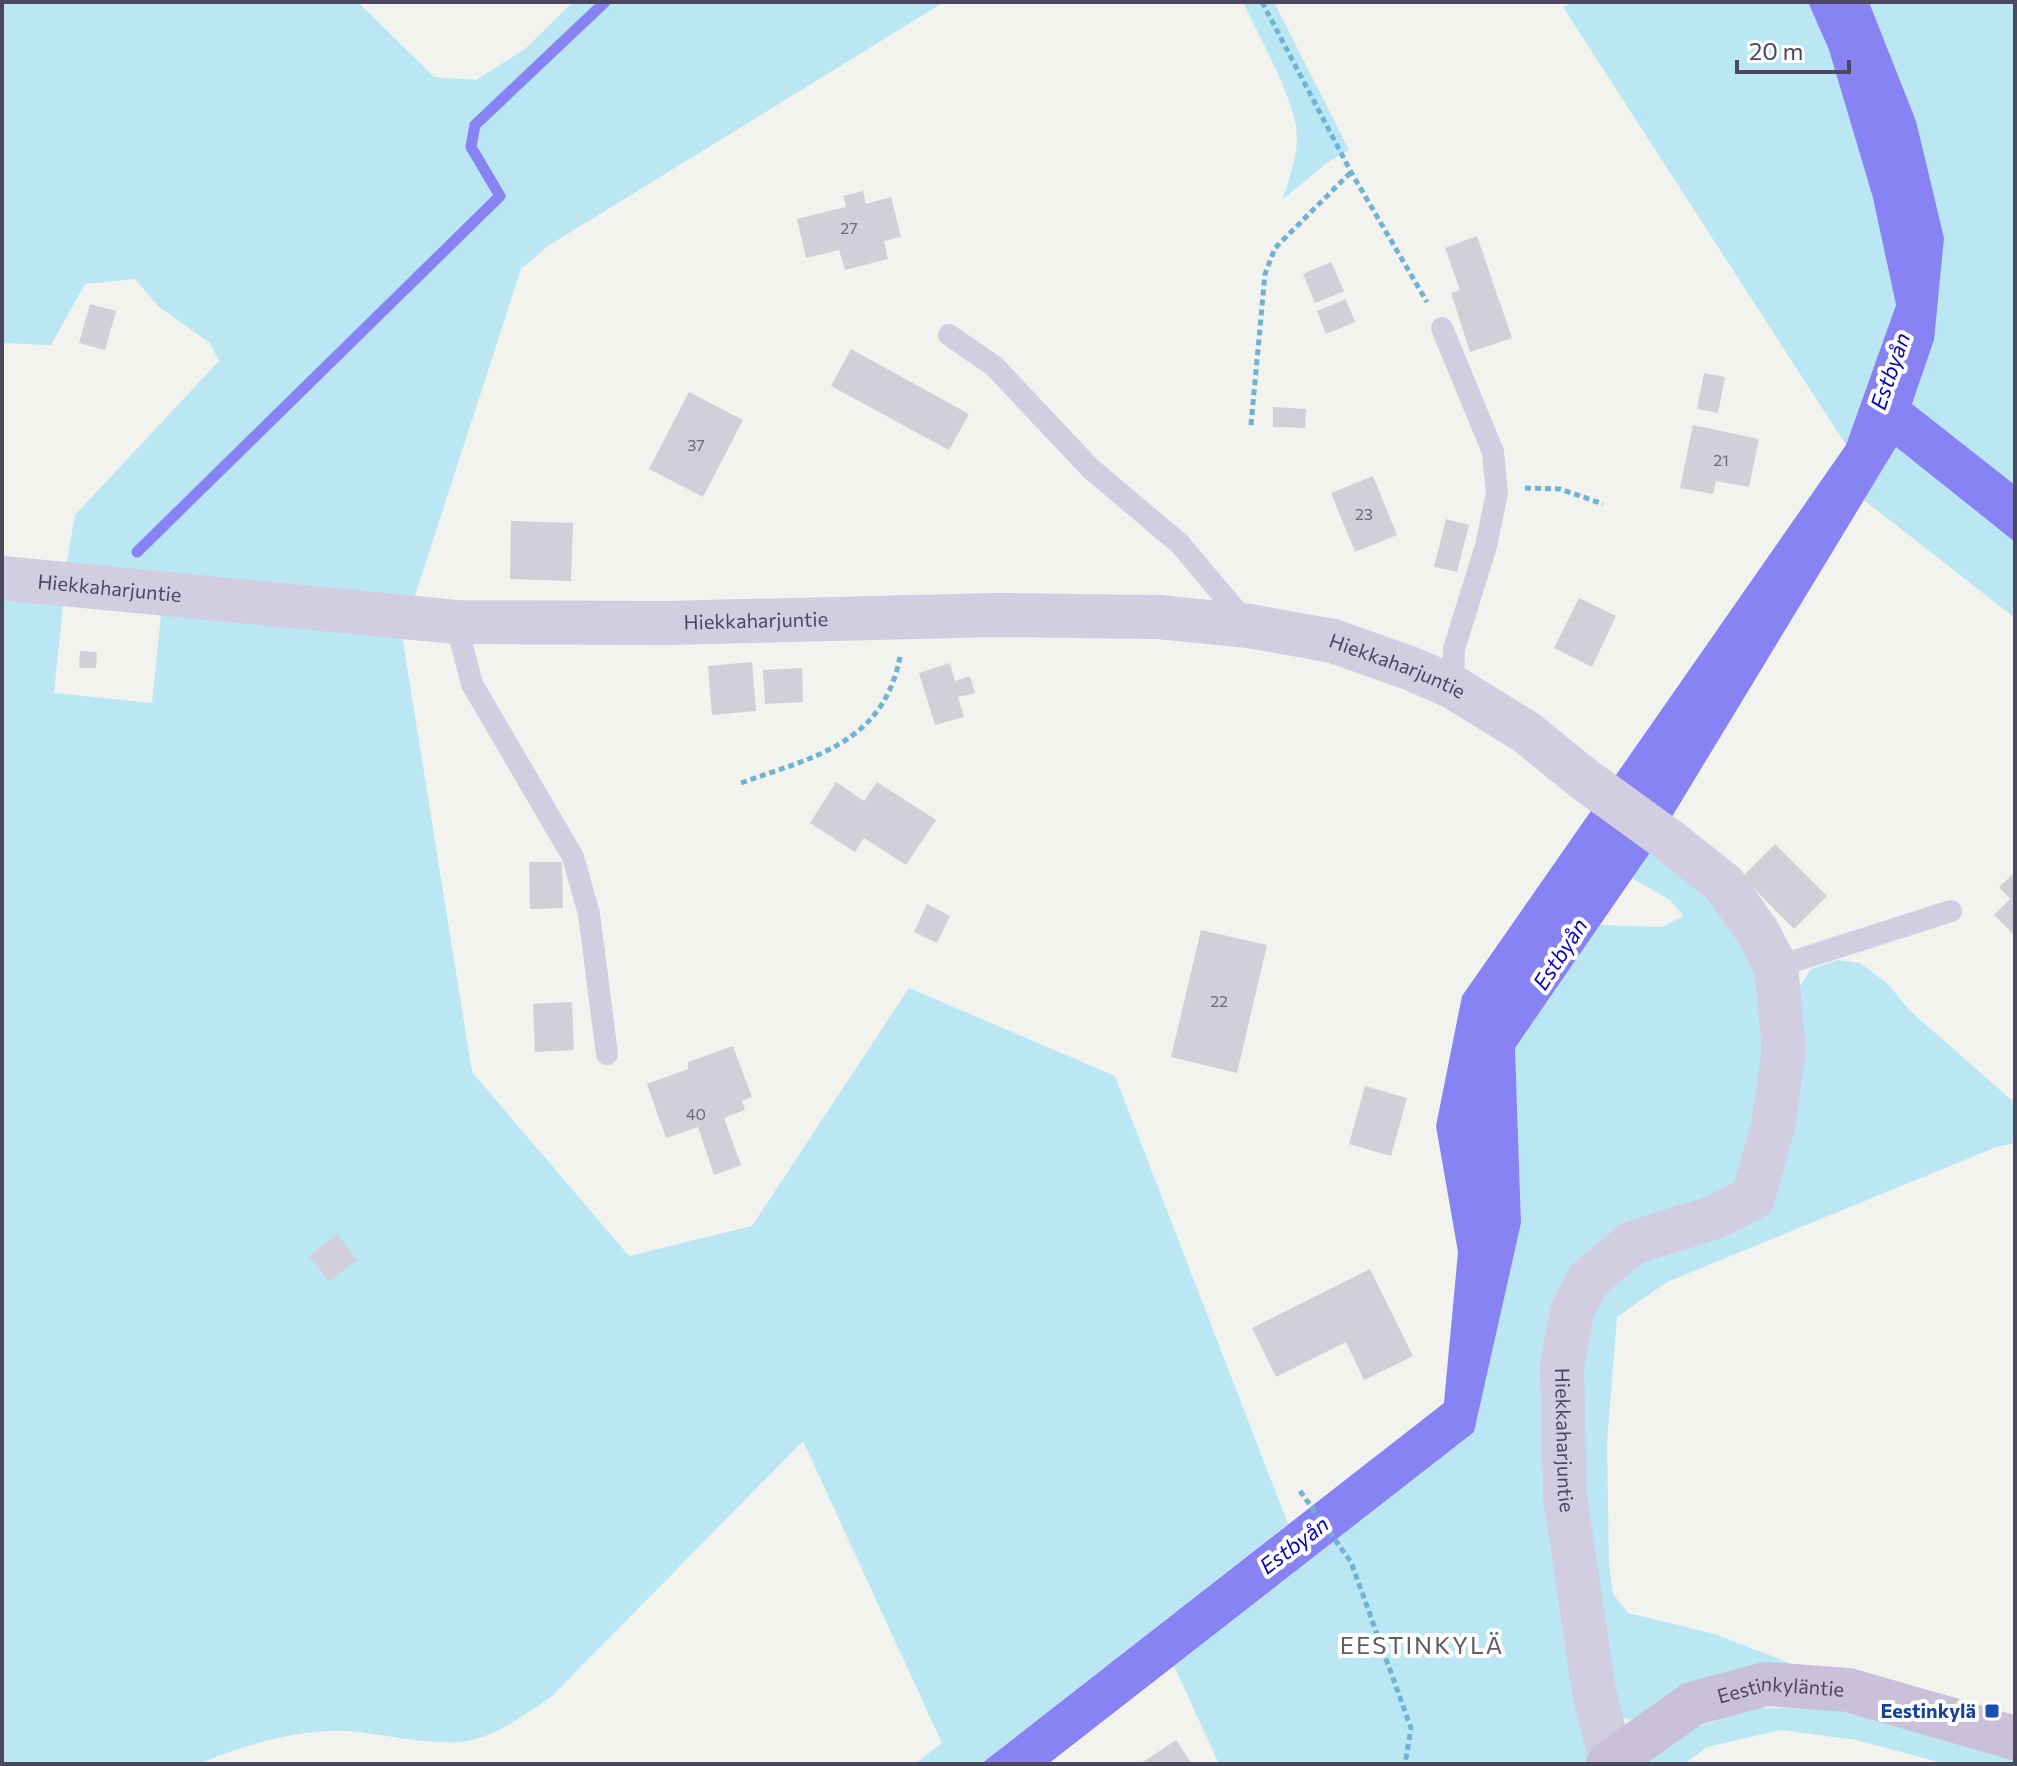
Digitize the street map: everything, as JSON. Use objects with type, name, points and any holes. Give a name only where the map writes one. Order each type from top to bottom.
[{"type":"street","name":"Hiekkaharjuntie","points":[[2,578],[456,622],[666,623],[908,617],[1158,617],[1249,626],[1333,641],[1412,669],[1453,687],[1526,732],[1724,884],[1759,934],[1776,967],[1784,1050],[1773,1126],[1753,1198],[1715,1217],[1632,1243],[1588,1280],[1572,1311],[1562,1366],[1565,1496],[1594,1691],[1610,1762]]},
{"type":"street","name":"Eestinkyläntie","points":[[1610,1762],[1692,1704],[1766,1684],[1848,1690],[2015,1738]]},
{"type":"lane","points":[[1442,328],[1493,452],[1497,493],[1486,546],[1454,649],[1453,687]]},
{"type":"lane","points":[[949,335],[994,366],[1091,469],[1180,544],[1249,626]]},
{"type":"lane","points":[[456,622],[472,684],[573,857],[589,914],[607,1054]]},
{"type":"lane","points":[[1776,967],[1951,911]]},
{"type":"path","points":[[1262,2],[1351,172],[1442,328]]},
{"type":"path","points":[[1251,425],[1265,274],[1275,248],[1351,172]]},
{"type":"path","points":[[1497,493],[1527,488],[1560,489],[1603,504]]},
{"type":"path","points":[[741,783],[830,751],[870,723],[896,674],[908,617]]},
{"type":"path","points":[[1300,1491],[1351,1562],[1411,1728],[1405,1764]]},
{"type":"shaded area","points":[[2,2],[358,2],[434,77],[476,80],[525,49],[573,2],[944,2],[548,246],[521,269],[411,608],[65,572],[75,515],[219,361],[210,343],[159,307],[135,279],[85,284],[51,345],[2,343]]},
{"type":"shaded area","points":[[1243,2],[1274,2],[1349,150],[1328,162],[1282,200],[1295,155],[1296,125],[1285,90]]},
{"type":"shaded area","points":[[1575,2],[1808,2],[1829,50],[1873,198],[1896,305],[1846,445],[1563,7]]},
{"type":"shaded area","points":[[1869,2],[2015,2],[2015,485],[1912,404],[1934,340],[1916,121]]},
{"type":"shaded area","points":[[1896,447],[2015,542],[2015,618],[1864,500]]},
{"type":"shaded area","points":[[2,589],[64,595],[54,693],[152,703],[162,605],[402,635],[472,1072],[629,1256],[752,1226],[909,988],[1115,1076],[1288,1524],[981,1764],[915,1764],[942,1743],[803,1441],[551,1697],[507,1726],[483,1737],[445,1742],[348,1731],[311,1732],[272,1739],[199,1764],[2,1764]]},
{"type":"shaded area","points":[[1653,848],[1710,886],[1760,949],[1769,1078],[1735,1199],[1565,1286],[1597,1764],[1219,1764],[1174,1666],[1474,1432],[1521,1223],[1515,1048],[1600,925],[1661,927],[1684,916],[1670,900],[1632,878]]},
{"type":"shaded area","points":[[1838,960],[1860,963],[1888,984],[1909,1010],[2015,1103],[2015,1143],[1996,1147],[1667,1282],[1617,1317],[1607,1443],[1609,1563],[1613,1594],[1628,1613],[1715,1634],[1795,1665],[1634,1721],[1615,1715],[1576,1498],[1585,1308],[1612,1277],[1672,1243],[1725,1228],[1796,992],[1811,969]]},
{"type":"shaded area","points":[[1756,1708],[1829,1709],[1872,1717],[2015,1755],[2015,1764],[1946,1764],[1856,1740],[1781,1730],[1707,1747],[1684,1764],[1642,1764],[1687,1730]]},
{"type":"water","name":"Estbyån","points":[[1808,2],[1869,2],[1916,121],[1944,238],[1934,340],[1912,404],[2015,485],[2015,542],[1896,447],[1653,848],[1515,1048],[1521,1223],[1474,1432],[1048,1764],[981,1764],[1444,1403],[1458,1252],[1436,1126],[1462,996],[1846,445],[1896,305],[1873,198],[1829,50]]},
{"type":"building","points":[[863,191],[866,204],[891,197],[901,237],[884,241],[888,259],[845,270],[839,250],[806,258],[797,219],[846,207],[843,196]]},
{"type":"building","points":[[1477,236],[1512,338],[1470,352],[1451,293],[1460,290],[1445,248]]},
{"type":"building","points":[[1331,262],[1344,291],[1315,303],[1303,274]]},
{"type":"building","points":[[1346,299],[1355,322],[1326,334],[1317,311]]},
{"type":"building","points":[[90,304],[116,311],[105,350],[79,343]]},
{"type":"building","points":[[851,349],[969,414],[949,450],[831,386]]},
{"type":"building","points":[[1704,373],[1725,377],[1718,413],[1697,409]]},
{"type":"building","points":[[689,392],[743,420],[703,497],[649,469]]},
{"type":"building","points":[[1273,407],[1306,409],[1305,428],[1273,427]]},
{"type":"building","points":[[1693,425],[1759,439],[1749,487],[1716,481],[1713,494],[1680,488]]},
{"type":"building","points":[[1373,476],[1397,535],[1355,552],[1331,493]]},
{"type":"building","points":[[1446,519],[1469,525],[1457,572],[1434,567]]},
{"type":"building","points":[[511,521],[573,523],[571,581],[510,579]]},
{"type":"building","points":[[1579,598],[1616,616],[1592,667],[1554,648]]},
{"type":"building","points":[[80,651],[97,652],[96,668],[79,668]]},
{"type":"building","points":[[752,662],[756,711],[712,715],[708,666]]},
{"type":"building","points":[[950,663],[955,681],[970,676],[975,693],[958,697],[964,717],[935,725],[919,673]]},
{"type":"building","points":[[802,668],[803,702],[765,704],[763,670]]},
{"type":"building","points":[[836,782],[864,801],[877,782],[936,820],[906,865],[864,838],[855,852],[810,823]]},
{"type":"building","points":[[1775,844],[1827,896],[1794,929],[1742,877]]},
{"type":"building","points":[[529,862],[562,862],[563,908],[530,909]]},
{"type":"building","points":[[2015,872],[2015,936],[1994,915],[2010,899],[1999,887]]},
{"type":"building","points":[[927,904],[950,916],[937,943],[914,932]]},
{"type":"building","points":[[1201,930],[1267,945],[1237,1073],[1171,1057]]},
{"type":"building","points":[[572,1002],[574,1050],[535,1052],[533,1004]]},
{"type":"building","points":[[733,1046],[752,1097],[742,1101],[745,1110],[724,1118],[741,1165],[714,1175],[698,1127],[666,1138],[647,1084],[688,1069],[688,1062]]},
{"type":"building","points":[[1365,1086],[1407,1098],[1391,1156],[1349,1144]]},
{"type":"building","points":[[337,1234],[357,1260],[329,1281],[309,1256]]},
{"type":"building","points":[[1370,1269],[1413,1356],[1364,1380],[1346,1342],[1276,1377],[1252,1328]]},
{"type":"building","points":[[1176,1740],[1192,1764],[1140,1764]]},
{"type":"waterway","points":[[137,552],[500,196],[471,147],[475,125],[605,2]]},
{"type":"place","name":"Eestinkylä","points":[[1992,1711]]},
{"type":"district","name":"EESTINKYLÄ","points":[[1422,1646]]}]
